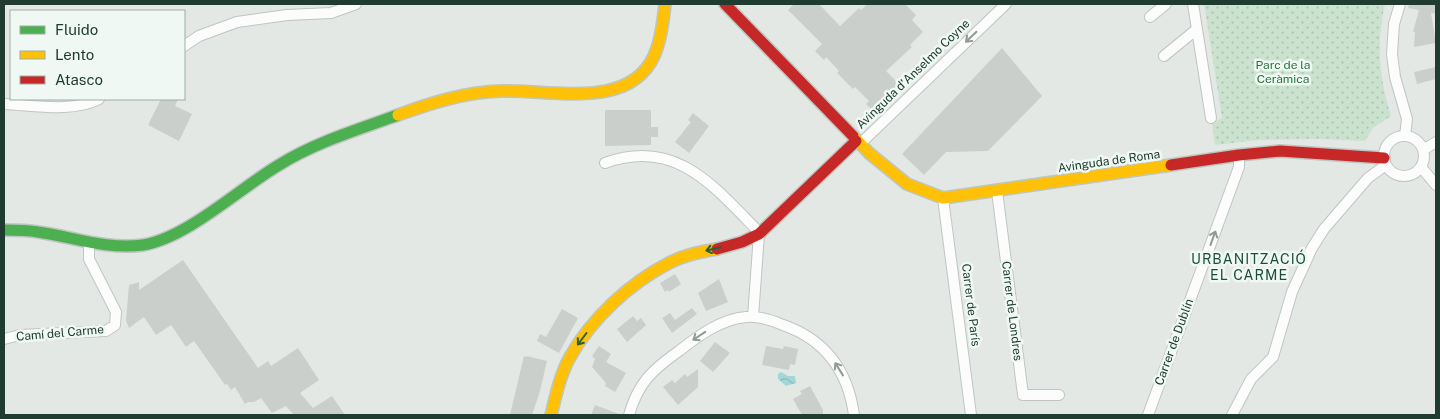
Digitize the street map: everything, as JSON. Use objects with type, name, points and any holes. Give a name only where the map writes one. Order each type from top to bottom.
[{"type":"street","points":[[185,45],[199,36],[237,22],[287,15],[331,13],[356,4]]},
{"type":"street","points":[[4,230],[47,232],[89,242],[127,246],[144,244],[162,239],[179,231],[264,173],[323,141],[447,99],[478,93],[509,91],[576,94],[621,87],[644,72],[653,59],[664,19],[665,4]]},
{"type":"street","name":"Avinguda de Roma","points":[[725,4],[858,142],[907,184],[943,198],[1239,155],[1285,151],[1334,154],[1385,161]]},
{"type":"street","name":"Avinguda d'Anselmo Coyne","points":[[759,234],[1006,4]]},
{"type":"street","points":[[1150,17],[1166,4]]},
{"type":"street","points":[[1193,4],[1211,118]]},
{"type":"street","points":[[1400,4],[1394,24],[1392,54],[1395,77],[1407,120],[1406,136]]},
{"type":"street","points":[[1164,56],[1197,29]]},
{"type":"street","points":[[4,104],[67,106],[80,105],[96,100]]},
{"type":"street","points":[[1232,415],[1252,379],[1273,357],[1292,292],[1312,248],[1324,229],[1385,161],[1386,147],[1394,139],[1406,136],[1416,141],[1423,150],[1424,159],[1421,167],[1410,176],[1396,175],[1385,161]]},
{"type":"street","points":[[1423,150],[1436,142]]},
{"type":"street","name":"Carrer de Dublín","points":[[1148,415],[1238,167],[1239,155]]},
{"type":"street","points":[[605,163],[623,158],[645,157],[682,165],[710,183],[755,228],[759,234],[753,317]]},
{"type":"street","points":[[1421,167],[1436,185]]},
{"type":"street","name":"Carrer de Londres","points":[[997,191],[1023,395],[1059,395]]},
{"type":"street","name":"Carrer de París","points":[[943,198],[971,415]]},
{"type":"street","points":[[551,415],[559,384],[570,356],[591,328],[638,282],[679,258],[745,241],[759,234]]},
{"type":"street","name":"Camí del Carme","points":[[4,339],[20,335],[106,331],[115,325],[116,312],[89,259],[89,242]]},
{"type":"street","points":[[629,415],[636,392],[642,383],[672,355],[718,325],[736,319],[753,317],[779,323],[795,330],[814,341],[826,351],[848,384],[854,415]]},
{"type":"green space","name":"Parc de la Ceràmica","points":[[1204,4],[1385,4],[1380,33],[1380,60],[1381,74],[1391,116],[1373,128],[1365,141],[1319,139],[1259,140],[1215,145],[1212,123],[1222,118]]},
{"type":"water","points":[[781,372],[788,376],[795,376],[796,383],[786,386],[778,379],[778,374]]},
{"type":"building","points":[[794,4],[819,4],[840,26],[859,8],[861,10],[867,4],[905,4],[916,15],[912,20],[923,32],[910,45],[912,47],[886,71],[903,88],[876,114],[866,104],[869,101],[855,87],[853,89],[837,73],[839,71],[826,57],[824,60],[815,51],[822,44],[788,10]]},
{"type":"building","points":[[1409,4],[1436,4],[1436,14],[1431,13],[1436,43],[1414,47],[1415,32],[1413,32],[1419,10],[1408,8]]},
{"type":"building","points":[[1002,48],[1042,96],[988,151],[946,152],[924,175],[902,154]]},
{"type":"building","points":[[1436,67],[1436,79],[1417,84],[1414,72]]},
{"type":"building","points":[[160,100],[178,100],[175,106],[192,114],[179,141],[148,125]]},
{"type":"building","points":[[605,110],[651,110],[651,127],[658,127],[658,137],[651,137],[651,145],[605,146]]},
{"type":"building","points":[[693,113],[709,126],[689,153],[675,142],[691,122],[688,120]]},
{"type":"building","points":[[183,260],[258,368],[268,361],[271,366],[298,348],[319,380],[300,393],[313,408],[332,396],[345,415],[294,415],[286,406],[272,413],[261,398],[245,404],[235,387],[231,390],[227,384],[225,385],[194,341],[186,347],[171,325],[156,335],[144,317],[129,328],[126,321],[129,285],[139,282],[139,290]]},
{"type":"building","points":[[675,274],[681,284],[669,292],[668,290],[665,292],[660,283]]},
{"type":"building","points":[[719,279],[728,302],[706,311],[698,293]]},
{"type":"building","points":[[692,308],[697,314],[672,333],[662,318],[670,313],[675,320]]},
{"type":"building","points":[[562,309],[578,318],[559,353],[537,341],[540,334],[546,337]]},
{"type":"building","points":[[633,316],[637,321],[641,318],[646,325],[627,342],[617,329]]},
{"type":"building","points":[[715,342],[730,353],[713,372],[700,361]]},
{"type":"building","points":[[599,346],[611,354],[606,362],[626,373],[615,392],[605,386],[606,383],[592,367],[595,359],[592,356]]},
{"type":"building","points":[[766,346],[783,349],[784,346],[798,349],[795,365],[790,364],[789,370],[762,365]]},
{"type":"building","points":[[524,356],[547,361],[540,391],[532,415],[510,415]]},
{"type":"building","points":[[698,369],[698,387],[678,405],[663,387],[672,380],[675,383],[685,374],[687,377]]},
{"type":"building","points":[[810,386],[823,410],[823,415],[802,415],[793,399],[802,394],[800,391]]},
{"type":"building","points":[[595,405],[619,414],[619,415],[591,415]]},
{"type":"traffic: fast","points":[[4,230],[34,231],[116,246],[143,245],[177,233],[195,223],[293,157],[337,137],[398,115]]},
{"type":"traffic: slow","points":[[398,115],[436,102],[474,93],[501,91],[564,94],[586,93],[607,91],[626,84],[642,73],[654,56],[660,37],[665,4]]},
{"type":"traffic: slow","points":[[853,136],[869,153],[907,184],[943,198],[1171,165]]},
{"type":"traffic: slow","points":[[551,415],[561,378],[570,357],[601,315],[626,291],[654,271],[686,256],[717,249]]},
{"type":"traffic: jam","points":[[725,4],[853,136]]},
{"type":"traffic: jam","points":[[717,249],[742,242],[759,234],[856,141]]},
{"type":"traffic: jam","points":[[1171,165],[1280,151],[1384,158]]},
{"type":"district","name":"URBANITZACIÓ EL CARME","points":[[1249,268]]}]
